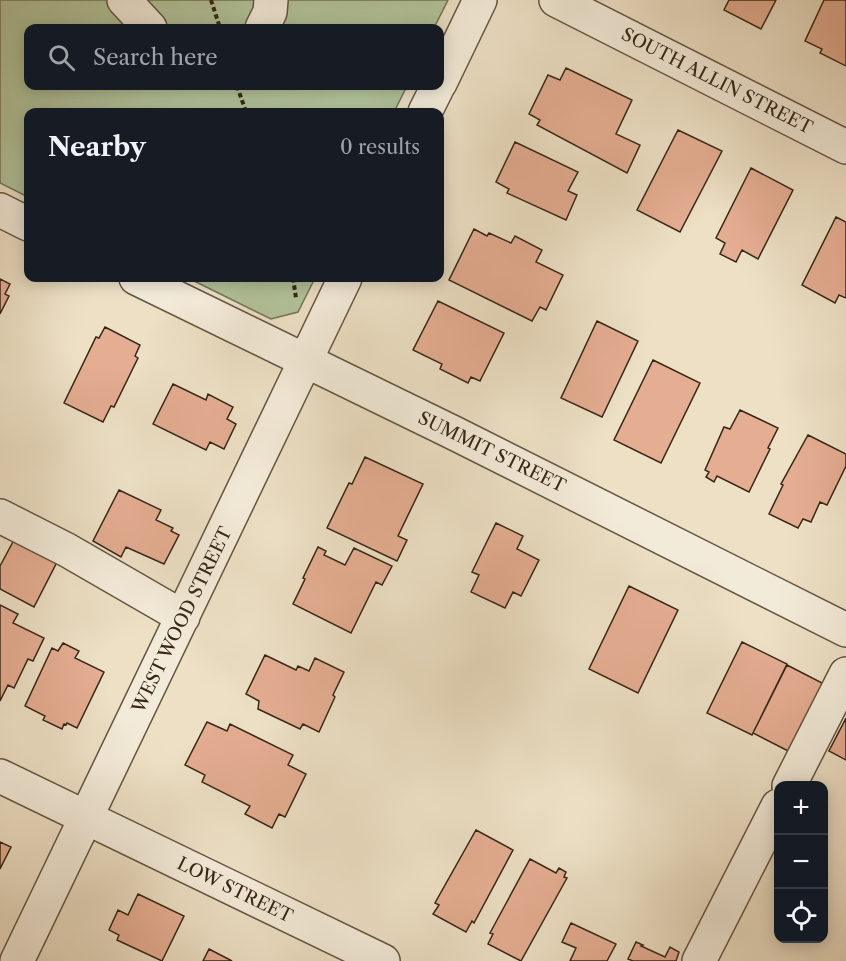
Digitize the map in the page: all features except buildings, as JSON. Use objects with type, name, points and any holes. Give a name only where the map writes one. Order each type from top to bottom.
[{"type":"street","points":[[124,0],[146,24]]},
{"type":"street","points":[[263,24],[270,12],[271,0]]},
{"type":"street","points":[[444,74],[480,0]]},
{"type":"street","name":"SOUTH ALLIN STREET","points":[[556,0],[846,147]]},
{"type":"street","points":[[427,108],[436,90]]},
{"type":"street","points":[[0,210],[24,222]]},
{"type":"street","name":"SUMMIT STREET","points":[[144,282],[454,433],[846,630]]},
{"type":"street","name":"WEST WOOD STREET","points":[[17,961],[343,282]]},
{"type":"street","points":[[0,516],[67,550],[183,617]]},
{"type":"street","points":[[792,781],[846,674]]},
{"type":"street","name":"LOW STREET","points":[[0,776],[383,961]]},
{"type":"street","points":[[699,961],[774,814]]},
{"type":"path","points":[[211,0],[219,24]]},
{"type":"path","points":[[238,90],[245,108]]},
{"type":"path","points":[[294,282],[296,301]]},
{"type":"green space","points":[[0,0],[448,0],[436,24],[24,24],[24,90],[405,90],[396,108],[24,108],[24,195],[0,183]]},
{"type":"green space","points":[[196,282],[313,282],[298,312],[271,319]]}]
